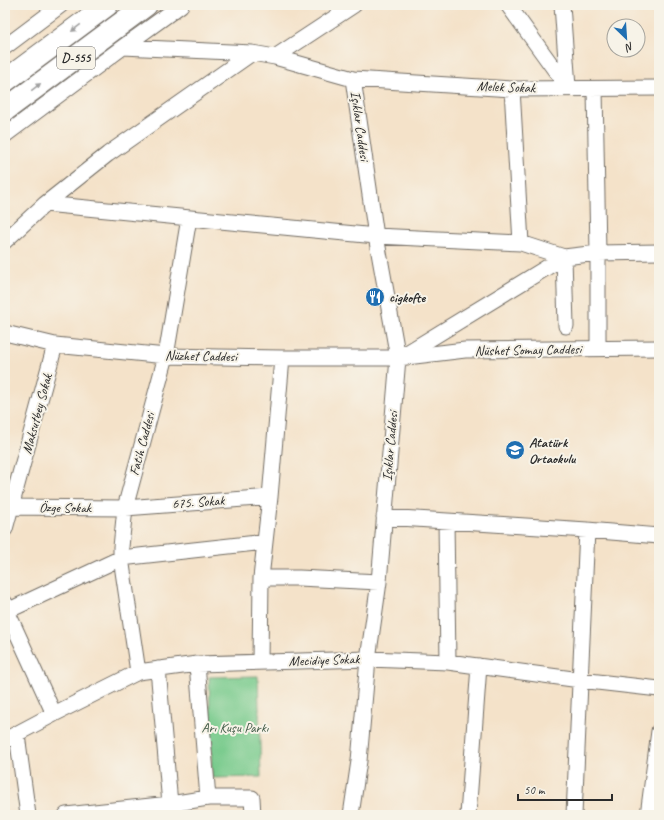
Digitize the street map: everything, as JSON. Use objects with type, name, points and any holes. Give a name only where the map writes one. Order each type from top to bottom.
[{"type":"highway","name":"D-555","points":[[5,81],[107,5]]},
{"type":"highway","name":"D-555","points":[[5,110],[146,5]]},
{"type":"street","points":[[8,40],[61,5]]},
{"type":"street","points":[[5,135],[181,5]]},
{"type":"street","points":[[275,57],[354,5]]},
{"type":"street","points":[[508,5],[568,88]]},
{"type":"street","points":[[562,5],[568,88]]},
{"type":"street","name":"Melek Sokak","points":[[123,47],[252,53],[275,57],[353,79],[512,89],[659,88]]},
{"type":"street","points":[[5,241],[45,204],[108,154],[252,53]]},
{"type":"street","name":"Işıklar Caddesi","points":[[351,815],[359,761],[368,658],[379,582],[398,358],[376,236],[353,79]]},
{"type":"street","points":[[512,89],[521,243]]},
{"type":"street","points":[[595,89],[598,349]]},
{"type":"street","points":[[45,204],[376,236],[521,243],[564,257]]},
{"type":"street","name":"Fatih Caddesi","points":[[138,672],[121,558],[125,508],[166,356],[189,218]]},
{"type":"street","points":[[398,358],[564,257],[598,253],[659,252]]},
{"type":"street","points":[[564,257],[566,326]]},
{"type":"street","name":"Nüzhet Caddesi","points":[[5,333],[56,345],[166,356],[398,358]]},
{"type":"street","name":"Maksutbey Sokak","points":[[5,530],[8,507],[56,345]]},
{"type":"street","name":"Nüshet Somay Caddesi","points":[[398,358],[465,350],[659,348]]},
{"type":"street","points":[[260,662],[261,578],[270,497],[282,358]]},
{"type":"street","name":"675. Sokak","points":[[125,508],[270,497]]},
{"type":"street","name":"Özge Sokak","points":[[8,507],[125,508]]},
{"type":"street","points":[[384,517],[659,536]]},
{"type":"street","points":[[446,521],[448,662]]},
{"type":"street","points":[[574,815],[587,530]]},
{"type":"street","points":[[54,714],[6,609],[121,558],[265,542]]},
{"type":"street","points":[[261,578],[299,578],[379,582]]},
{"type":"street","name":"Mecidiye Sokak","points":[[11,738],[54,714],[138,672],[197,664],[368,658],[448,662],[659,689]]},
{"type":"street","points":[[197,664],[208,798]]},
{"type":"street","points":[[468,815],[479,666]]},
{"type":"street","points":[[158,669],[170,804]]},
{"type":"street","points":[[648,815],[659,731]]},
{"type":"street","points":[[11,738],[28,815]]},
{"type":"street","points":[[66,815],[170,804],[208,798],[252,798],[253,815]]},
{"type":"green space","name":"Arı Kuşu Parkı","points":[[258,676],[261,777],[212,778],[209,677]]},
{"type":"place","name":"cigkofte","points":[[375,297]]},
{"type":"place","name":"Atatürk Ortaokulu","points":[[515,450]]}]
